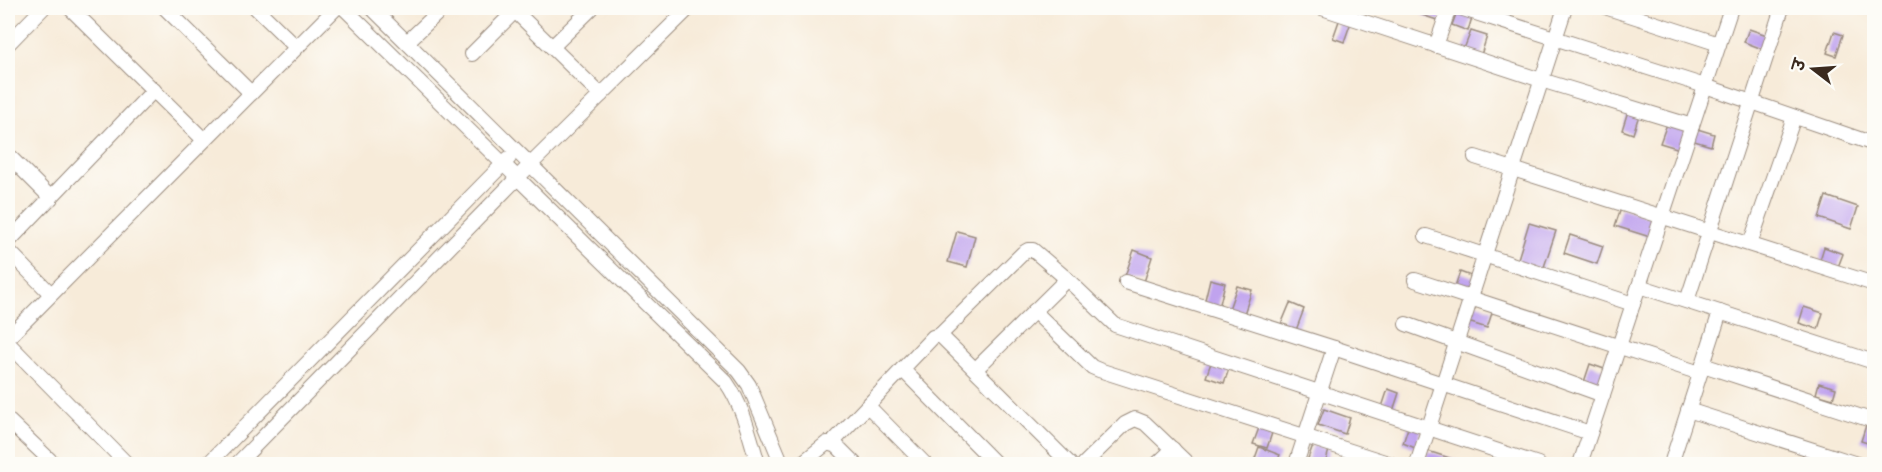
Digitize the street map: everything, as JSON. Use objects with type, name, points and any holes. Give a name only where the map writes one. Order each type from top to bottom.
[{"type":"street","points":[[8,44],[42,8]]},
{"type":"street","points":[[70,8],[204,140]]},
{"type":"street","points":[[165,8],[251,93]]},
{"type":"street","points":[[256,8],[296,47]]},
{"type":"street","points":[[8,338],[336,8]]},
{"type":"street","points":[[344,8],[726,382],[744,419],[758,465]]},
{"type":"street","points":[[372,8],[739,371],[749,385],[782,465]]},
{"type":"street","points":[[407,42],[442,8]]},
{"type":"street","points":[[552,47],[592,8]]},
{"type":"street","points":[[237,465],[531,164],[689,8]]},
{"type":"street","points":[[1436,46],[1449,8]]},
{"type":"street","points":[[1460,8],[1705,86],[1875,144]]},
{"type":"street","points":[[1417,465],[1565,8]]},
{"type":"street","points":[[1608,8],[1719,44]]},
{"type":"street","points":[[1580,465],[1731,8]]},
{"type":"street","points":[[1687,301],[1782,8]]},
{"type":"street","points":[[472,54],[517,9],[601,95]]},
{"type":"street","points":[[1322,9],[1692,126]]},
{"type":"street","points":[[8,242],[154,90]]},
{"type":"street","points":[[1750,244],[1794,117]]},
{"type":"street","points":[[208,465],[516,150]]},
{"type":"street","points":[[8,155],[51,198]]},
{"type":"street","points":[[1476,157],[1875,284]]},
{"type":"street","points":[[1426,236],[1633,304]]},
{"type":"street","points":[[8,250],[51,294]]},
{"type":"street","points":[[801,465],[823,446],[832,443],[933,337],[940,335],[1028,250],[1039,254],[1115,325],[1538,465]]},
{"type":"street","points":[[976,369],[1067,279]]},
{"type":"street","points":[[1415,280],[1618,347],[1701,369],[1875,421]]},
{"type":"street","points":[[1126,282],[1590,433]]},
{"type":"street","points":[[1639,286],[1875,362]]},
{"type":"street","points":[[1034,311],[1099,370],[1391,465]]},
{"type":"street","points":[[1671,465],[1720,312]]},
{"type":"street","points":[[1406,324],[1603,395]]},
{"type":"street","points":[[940,335],[1070,465]]},
{"type":"street","points":[[8,344],[127,465]]},
{"type":"street","points":[[1296,465],[1334,348]]},
{"type":"street","points":[[902,369],[996,465]]},
{"type":"street","points":[[868,406],[925,465]]},
{"type":"street","points":[[1688,410],[1857,465]]},
{"type":"street","points":[[1084,465],[1125,424],[1135,419],[1145,423],[1188,465]]},
{"type":"street","points":[[8,420],[54,465]]},
{"type":"street","points":[[832,443],[855,465]]},
{"type":"street","points":[[1157,465],[1173,449]]},
{"type":"building","points":[[1425,8],[1445,8],[1440,21],[1422,15]]},
{"type":"building","points":[[1458,9],[1473,14],[1468,31],[1452,25]]},
{"type":"building","points":[[1340,18],[1351,22],[1344,42],[1333,38]]},
{"type":"building","points":[[1749,29],[1770,36],[1765,50],[1744,42]]},
{"type":"building","points":[[1471,31],[1487,36],[1481,55],[1464,49]]},
{"type":"building","points":[[1834,32],[1843,35],[1836,56],[1827,53]]},
{"type":"building","points":[[1628,111],[1639,115],[1633,134],[1622,130]]},
{"type":"building","points":[[1667,124],[1686,130],[1680,149],[1660,143]]},
{"type":"building","points":[[1694,128],[1714,134],[1711,146],[1691,140]]},
{"type":"building","points":[[1826,196],[1858,207],[1851,229],[1819,218]]},
{"type":"building","points":[[1621,208],[1656,219],[1650,237],[1615,226]]},
{"type":"building","points":[[1529,223],[1556,231],[1543,270],[1517,262]]},
{"type":"building","points":[[957,231],[975,236],[967,267],[948,262]]},
{"type":"building","points":[[1570,235],[1603,246],[1597,264],[1564,253]]},
{"type":"building","points":[[1824,247],[1843,254],[1838,267],[1820,260]]},
{"type":"building","points":[[1134,250],[1152,257],[1144,282],[1125,276]]},
{"type":"building","points":[[1460,272],[1476,278],[1471,295],[1454,289]]},
{"type":"building","points":[[1210,279],[1225,283],[1219,308],[1204,304]]},
{"type":"building","points":[[1237,286],[1252,290],[1243,317],[1228,312]]},
{"type":"building","points":[[1290,303],[1304,309],[1295,333],[1280,327]]},
{"type":"building","points":[[1475,303],[1493,310],[1487,328],[1468,322]]},
{"type":"building","points":[[1804,307],[1823,313],[1818,329],[1799,323]]},
{"type":"building","points":[[1212,360],[1230,366],[1224,383],[1206,377]]},
{"type":"building","points":[[1590,364],[1610,371],[1604,389],[1584,382]]},
{"type":"building","points":[[1819,383],[1836,388],[1833,399],[1816,394]]},
{"type":"building","points":[[1388,389],[1399,393],[1393,411],[1382,407]]},
{"type":"building","points":[[1324,409],[1350,418],[1345,434],[1318,425]]},
{"type":"building","points":[[1867,422],[1874,425],[1874,445],[1861,441]]},
{"type":"building","points":[[1409,425],[1422,429],[1415,448],[1403,443]]},
{"type":"building","points":[[1259,428],[1272,433],[1267,448],[1253,444]]},
{"type":"building","points":[[1313,445],[1329,450],[1325,464],[1306,464]]},
{"type":"building","points":[[1259,447],[1280,455],[1276,464],[1253,464]]},
{"type":"building","points":[[1428,451],[1465,463],[1465,464],[1424,464]]},
{"type":"building","points":[[1804,451],[1824,457],[1822,464],[1800,464]]}]
